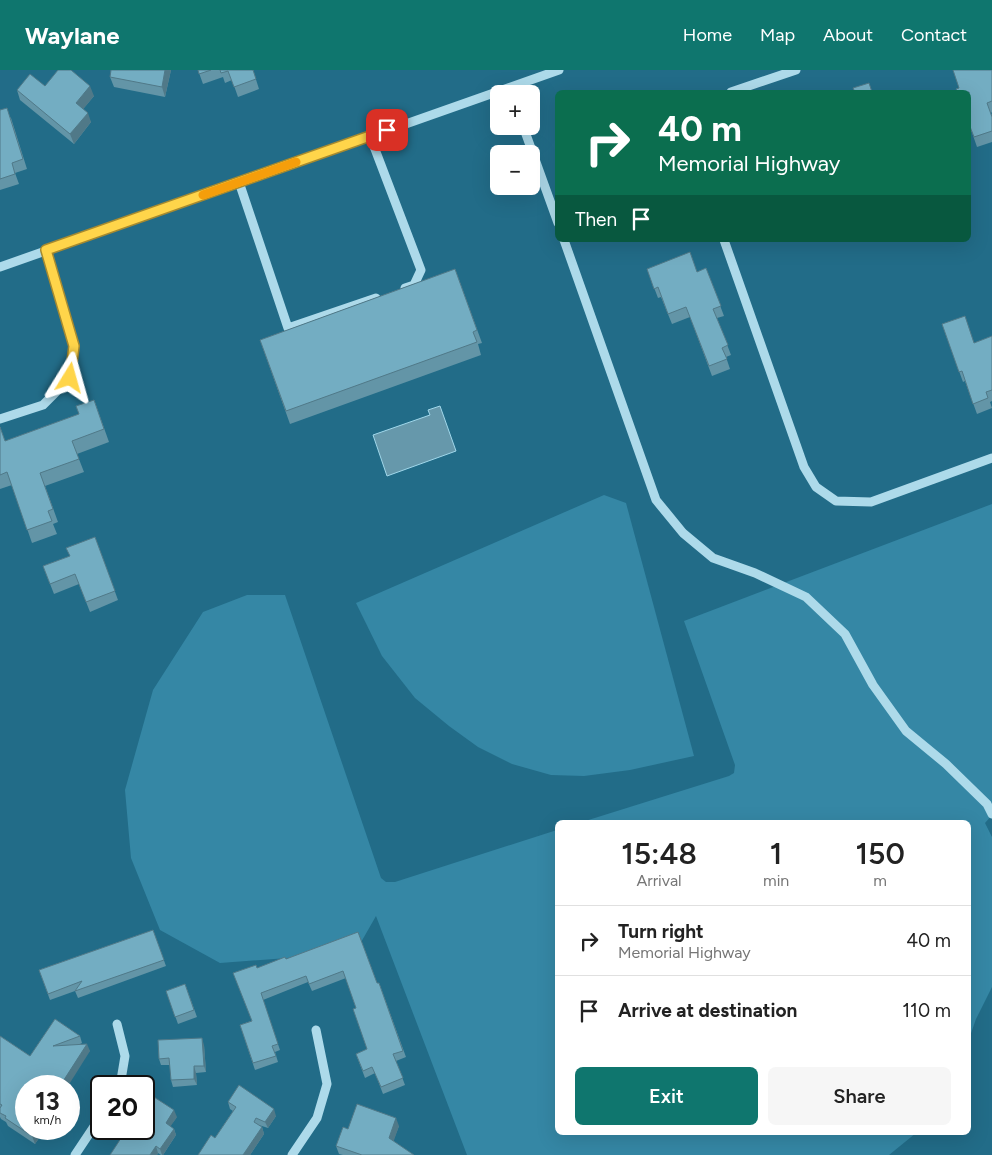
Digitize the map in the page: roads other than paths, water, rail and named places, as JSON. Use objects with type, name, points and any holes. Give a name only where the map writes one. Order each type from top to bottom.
[{"type":"street","points":[[524,85],[559,70]]},
{"type":"street","points":[[737,90],[796,70]]},
{"type":"street","points":[[0,267],[370,136],[490,97]]},
{"type":"street","points":[[526,135],[555,215]]},
{"type":"street","points":[[239,182],[288,328],[392,293],[414,285],[421,270],[370,136]]},
{"type":"street","points":[[565,242],[656,500],[683,533],[712,558],[755,573],[806,597],[845,634],[873,685],[906,731],[946,764],[987,804],[992,814]]},
{"type":"street","points":[[725,242],[804,467],[816,487],[836,500],[871,502],[992,458]]},
{"type":"street","points":[[0,419],[43,405],[70,378],[74,346],[46,250]]},
{"type":"street","points":[[117,1024],[125,1056],[122,1075]]},
{"type":"street","points":[[292,1155],[317,1118],[327,1084],[316,1030]]},
{"type":"street","points":[[75,1155],[90,1132]]}]
